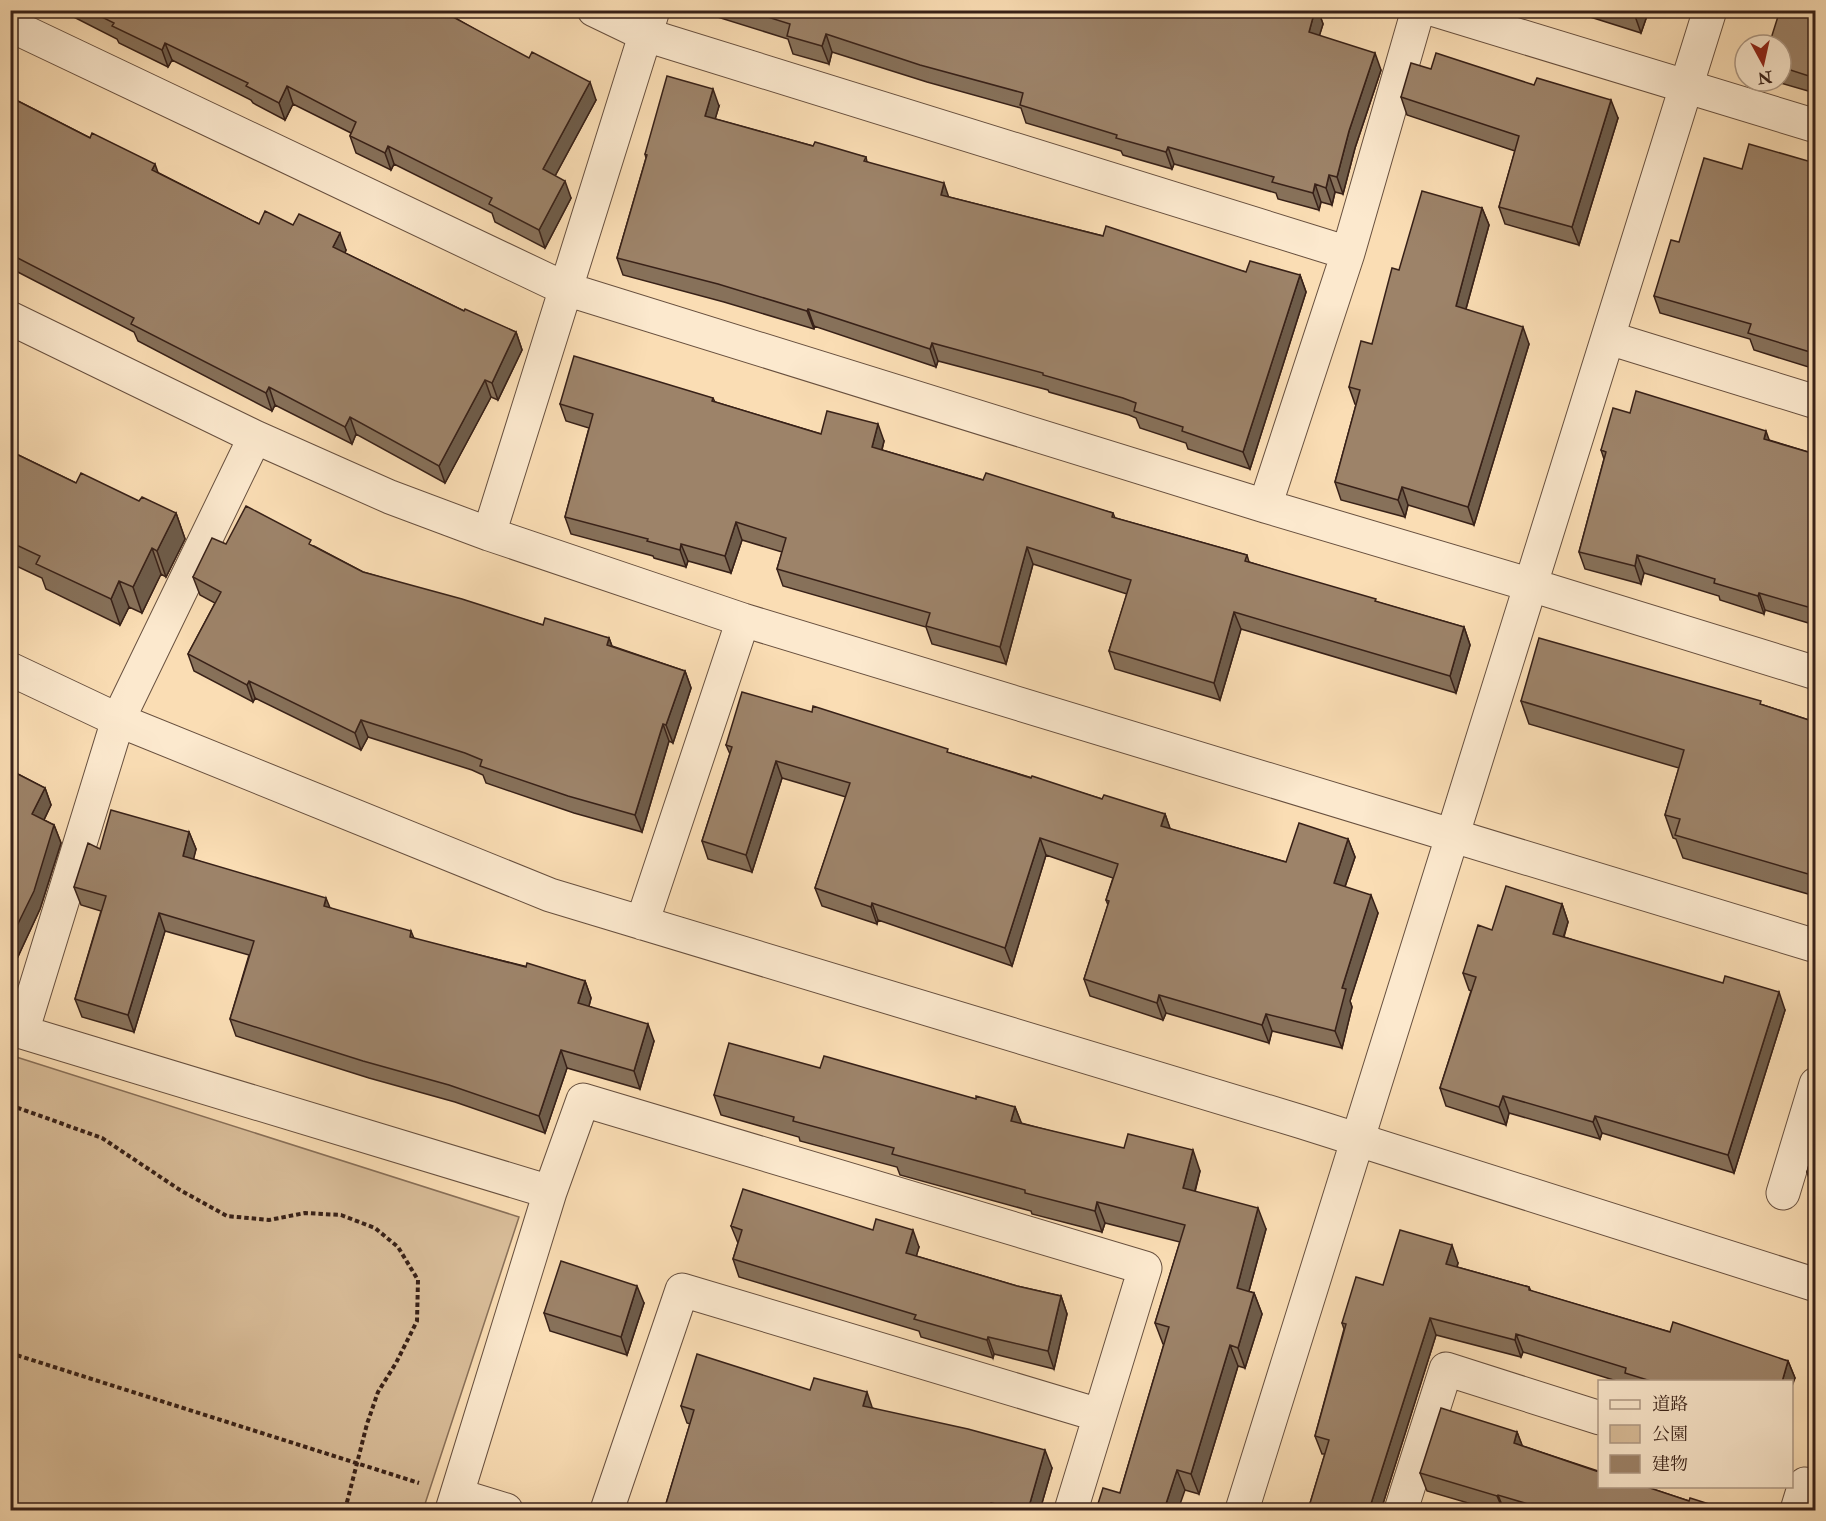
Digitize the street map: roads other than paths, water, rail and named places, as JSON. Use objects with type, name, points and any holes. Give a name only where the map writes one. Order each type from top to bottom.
[{"type":"street","points":[[594,10],[650,23],[1348,253]]},
{"type":"street","points":[[1265,506],[1348,253],[1418,10]]},
{"type":"street","points":[[1435,10],[1815,126]]},
{"type":"street","points":[[1242,1510],[1710,10]]},
{"type":"street","points":[[489,534],[650,23]]},
{"type":"street","points":[[10,25],[566,289],[1265,506],[1532,585],[1815,673]]},
{"type":"street","points":[[10,318],[255,436],[390,497],[489,534],[743,620],[1815,946]]},
{"type":"street","points":[[1609,338],[1815,402]]},
{"type":"street","points":[[255,436],[118,720],[16,1030],[550,1192]]},
{"type":"street","points":[[642,923],[743,620]]},
{"type":"street","points":[[10,669],[118,720],[550,895],[1302,1122],[1815,1285]]},
{"type":"street","points":[[1783,1193],[1815,1084]]},
{"type":"street","points":[[506,1510],[455,1503],[550,1192],[583,1100],[1145,1268],[1071,1510]]},
{"type":"street","points":[[607,1510],[682,1290],[1099,1415]]},
{"type":"street","points":[[1401,1510],[1446,1369],[1598,1418]]}]
